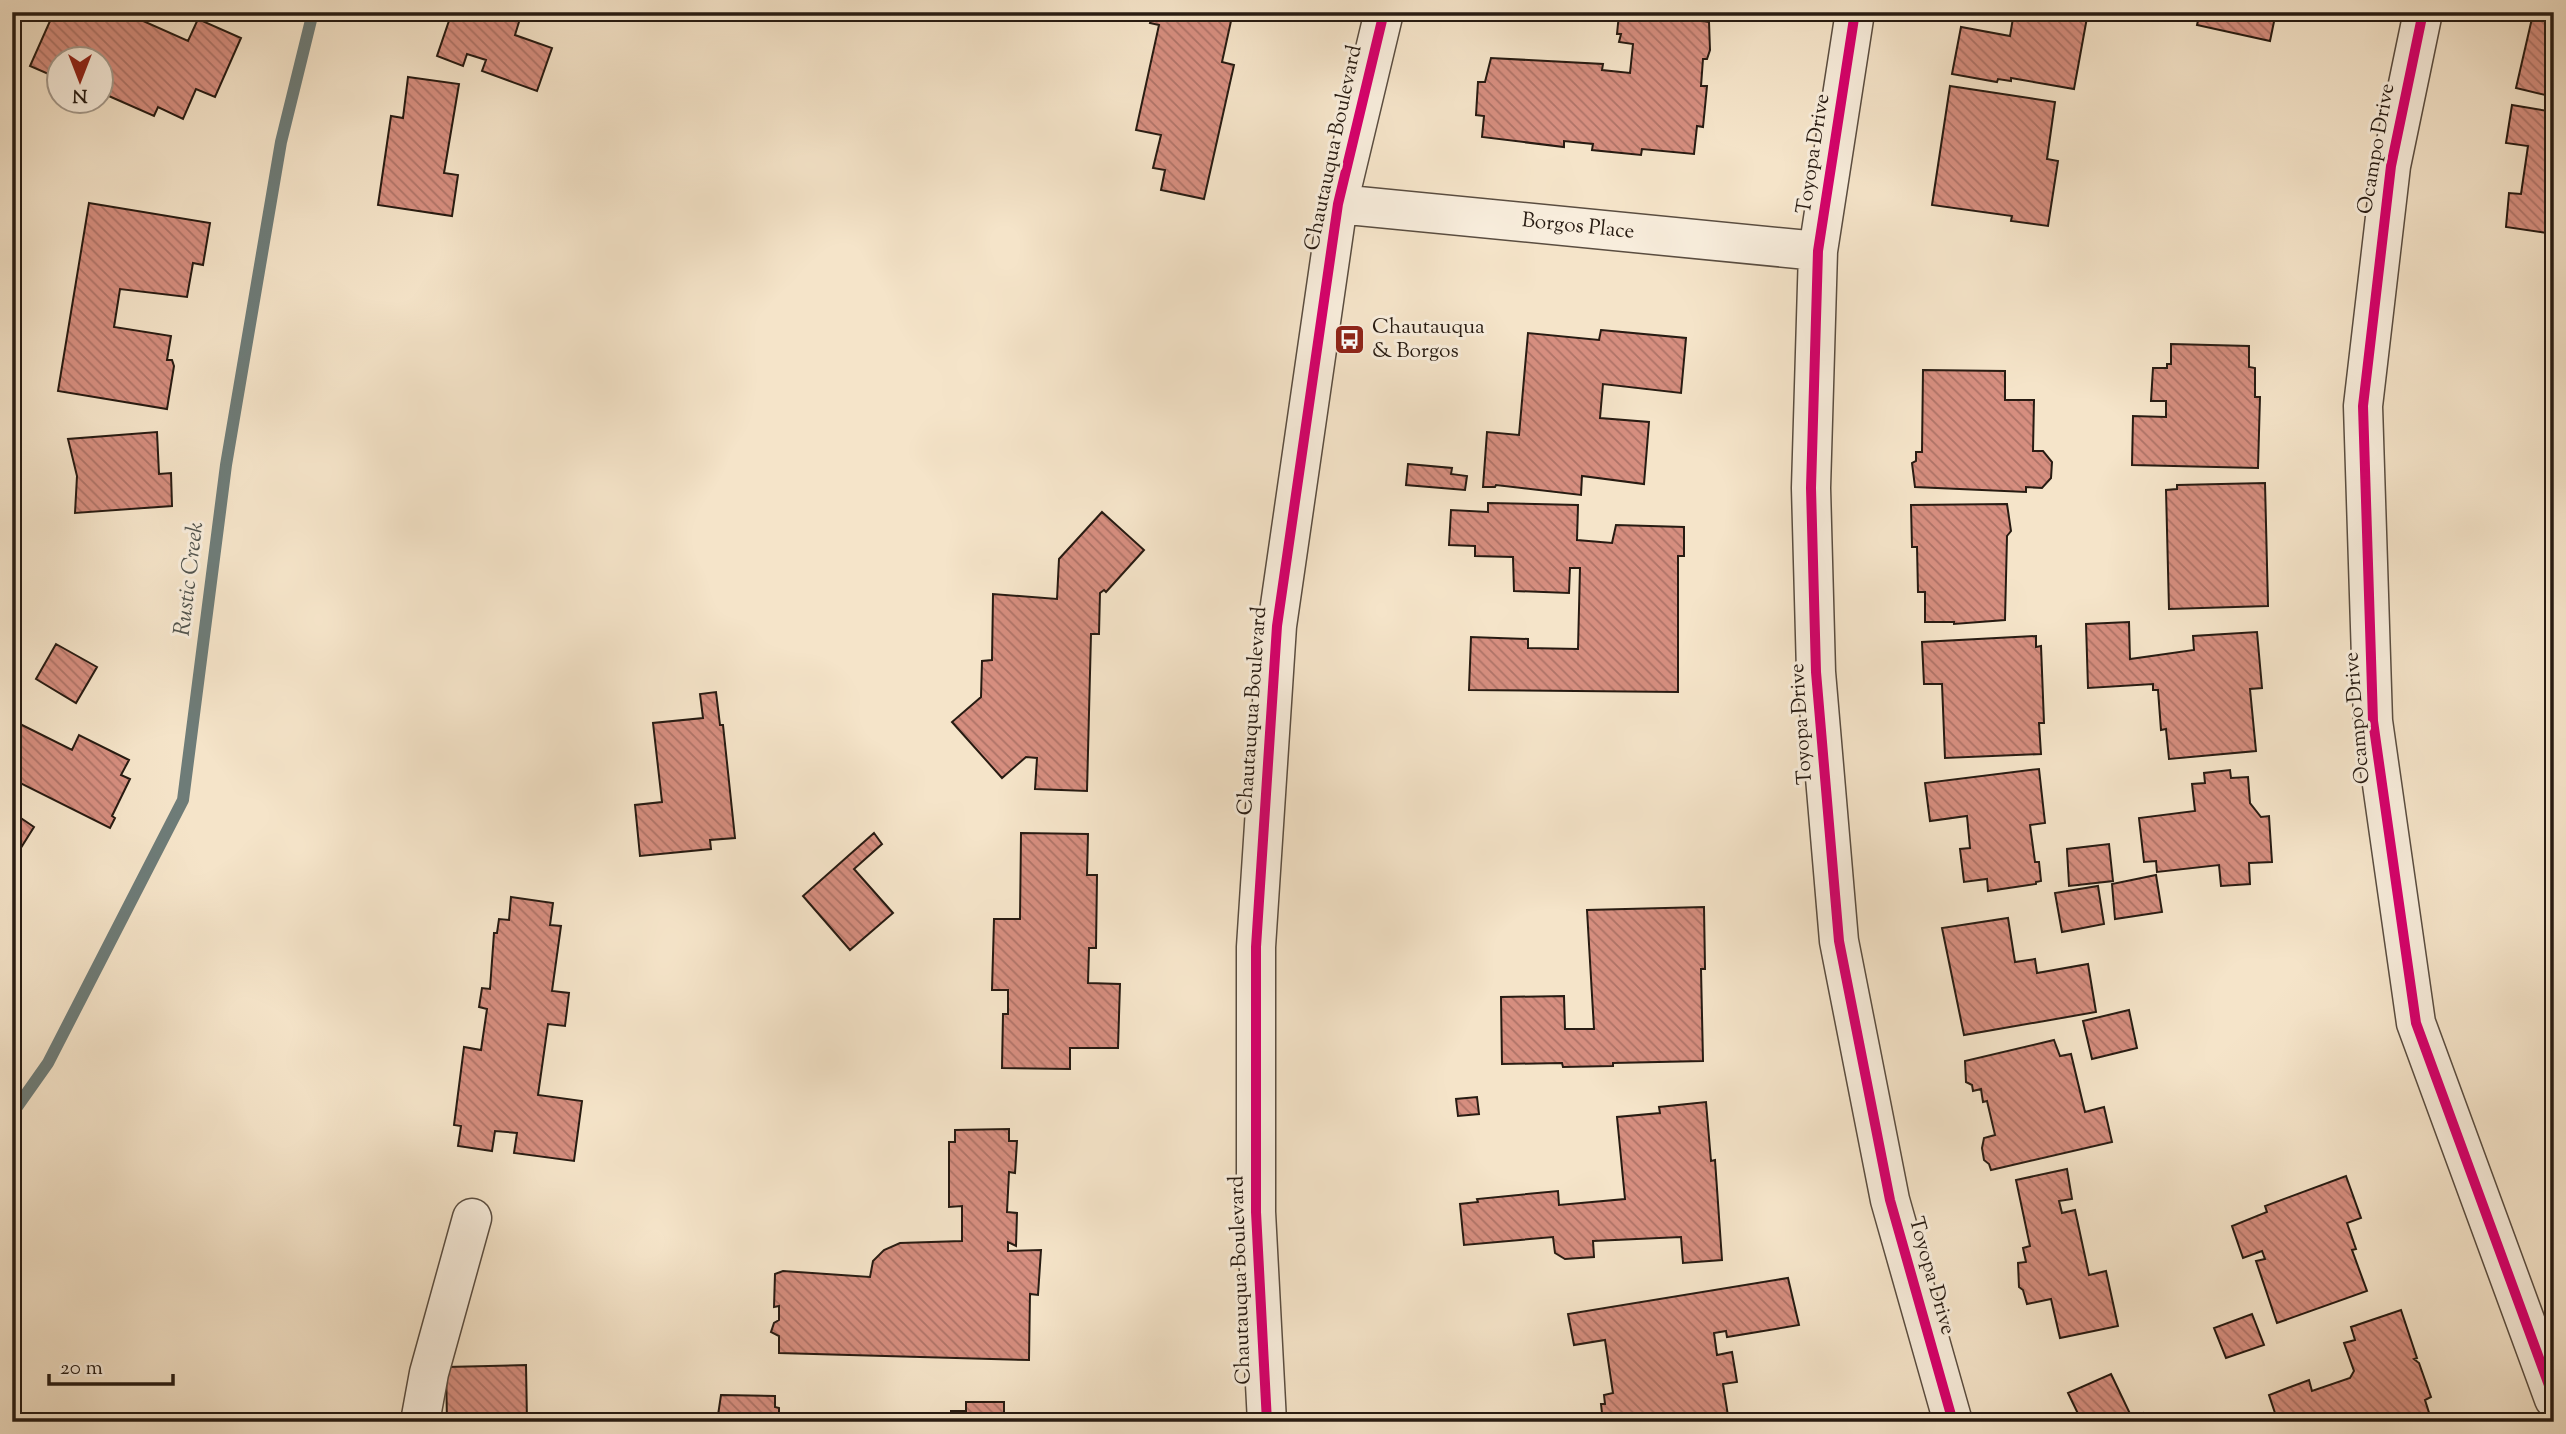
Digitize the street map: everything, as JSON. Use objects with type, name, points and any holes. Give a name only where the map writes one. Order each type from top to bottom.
[{"type":"street","name":"Chautauqua Boulevard","points":[[1267,1422],[1256,1212],[1256,947],[1277,626],[1338,204],[1384,12]]},
{"type":"street","name":"Toyopa Drive","points":[[1855,12],[1818,251],[1811,488],[1816,672],[1839,942],[1890,1200],[1953,1422]]},
{"type":"street","name":"Ocampo Drive","points":[[2423,12],[2391,166],[2363,406],[2373,721],[2416,1023],[2554,1399]]},
{"type":"street","name":"Borgos Place","points":[[1338,204],[1818,251]]},
{"type":"street","points":[[420,1422],[429,1373],[472,1218]]},
{"type":"building","points":[[54,12],[123,12],[188,41],[198,19],[241,38],[215,97],[196,89],[183,119],[158,107],[154,116],[116,99],[116,46],[46,46],[46,73],[30,66]]},
{"type":"building","points":[[452,12],[522,12],[515,35],[552,48],[537,91],[482,71],[486,60],[467,54],[463,66],[437,56]]},
{"type":"building","points":[[1153,12],[1233,12],[1222,62],[1234,65],[1204,199],[1161,190],[1165,170],[1153,168],[1161,135],[1136,130],[1159,25],[1150,23]]},
{"type":"building","points":[[1683,12],[1682,18],[1709,22],[1710,50],[1707,59],[1703,59],[1701,86],[1707,86],[1703,127],[1697,126],[1694,154],[1642,149],[1641,155],[1592,150],[1593,144],[1564,141],[1564,147],[1482,137],[1484,116],[1476,115],[1478,82],[1485,82],[1491,58],[1603,64],[1602,70],[1630,73],[1633,44],[1619,42],[1621,34],[1617,34],[1619,14]]},
{"type":"building","points":[[2014,12],[2088,12],[2074,89],[2011,78],[2011,81],[1998,79],[1997,82],[1952,74],[1961,27],[2010,36]]},
{"type":"building","points":[[2200,12],[2276,12],[2270,41],[2197,25]]},
{"type":"building","points":[[2554,12],[2554,97],[2516,88],[2533,14]]},
{"type":"building","points":[[408,77],[459,84],[444,173],[458,175],[452,216],[378,205],[391,116],[403,118]]},
{"type":"building","points":[[1950,86],[2055,102],[2047,159],[2058,161],[2048,226],[2011,221],[2012,216],[1932,205]]},
{"type":"building","points":[[2512,105],[2554,112],[2554,234],[2506,227],[2509,193],[2521,194],[2528,146],[2506,143]]},
{"type":"building","points":[[89,203],[210,223],[203,265],[193,263],[187,297],[120,289],[114,327],[171,336],[167,360],[172,360],[174,366],[167,409],[58,391]]},
{"type":"building","points":[[1601,330],[1686,338],[1681,393],[1603,384],[1600,418],[1649,422],[1644,484],[1582,476],[1581,495],[1496,485],[1483,487],[1487,432],[1519,435],[1528,333],[1599,340]]},
{"type":"building","points":[[2171,344],[2249,346],[2249,367],[2255,368],[2255,397],[2260,397],[2258,468],[2132,465],[2133,416],[2166,417],[2166,401],[2151,401],[2153,368],[2167,368],[2167,364],[2171,364]]},
{"type":"building","points":[[1923,370],[2005,371],[2005,400],[2034,400],[2033,451],[2043,451],[2052,462],[2051,478],[2042,488],[2026,487],[2026,492],[1915,487],[1912,463],[1916,461],[1916,452],[1922,452]]},
{"type":"building","points":[[157,432],[159,474],[171,473],[172,506],[75,513],[77,476],[68,439]]},
{"type":"building","points":[[1408,464],[1452,468],[1451,474],[1467,476],[1465,490],[1406,485]]},
{"type":"building","points":[[2265,483],[2268,606],[2169,609],[2166,490],[2177,489],[2177,485]]},
{"type":"building","points":[[1488,503],[1578,505],[1577,540],[1612,543],[1616,525],[1684,527],[1684,556],[1678,556],[1678,692],[1469,690],[1471,637],[1528,639],[1528,648],[1578,649],[1580,568],[1570,568],[1569,593],[1514,591],[1513,557],[1475,556],[1475,546],[1449,545],[1451,510],[1488,512]]},
{"type":"building","points":[[2007,504],[2011,531],[2007,536],[2005,620],[1954,624],[1925,622],[1925,592],[1918,592],[1917,547],[1912,547],[1911,505]]},
{"type":"building","points":[[1102,512],[1144,550],[1106,592],[1104,590],[1100,593],[1099,634],[1091,634],[1087,791],[1035,789],[1037,758],[1026,757],[1002,778],[952,722],[981,697],[982,661],[992,660],[993,594],[1057,599],[1059,559]]},
{"type":"building","points":[[2129,622],[2130,659],[2194,650],[2193,636],[2257,632],[2262,688],[2250,689],[2256,751],[2169,759],[2166,729],[2161,730],[2158,690],[2153,690],[2153,684],[2088,688],[2086,624]]},
{"type":"building","points":[[2036,636],[2036,647],[2041,646],[2044,723],[2039,723],[2041,754],[1945,758],[1942,684],[1924,684],[1922,642]]},
{"type":"building","points":[[56,644],[97,667],[76,703],[36,679]]},
{"type":"building","points":[[716,692],[720,725],[723,725],[735,838],[710,840],[711,849],[640,856],[635,805],[662,802],[653,723],[703,718],[700,694]]},
{"type":"building","points":[[12,720],[72,750],[79,735],[129,760],[121,775],[130,779],[112,816],[115,818],[110,828],[12,779]]},
{"type":"building","points":[[2039,769],[2045,823],[2030,825],[2035,862],[2039,862],[2041,881],[1988,891],[1987,879],[1964,882],[1960,849],[1970,848],[1967,816],[1930,821],[1925,783]]},
{"type":"building","points":[[2230,770],[2231,778],[2248,777],[2250,803],[2261,817],[2269,816],[2272,862],[2249,863],[2250,884],[2221,886],[2219,865],[2157,872],[2156,861],[2144,862],[2139,818],[2195,811],[2192,784],[2205,783],[2204,773]]},
{"type":"building","points":[[12,812],[34,827],[12,862]]},
{"type":"building","points":[[874,833],[882,844],[854,869],[893,913],[850,950],[803,896]]},
{"type":"building","points":[[1021,833],[1088,834],[1087,875],[1097,875],[1096,948],[1089,948],[1088,983],[1120,984],[1118,1048],[1070,1048],[1070,1069],[1002,1068],[1003,1014],[1008,1014],[1008,990],[992,990],[994,919],[1020,919]]},
{"type":"building","points":[[2109,844],[2113,881],[2069,886],[2067,849]]},
{"type":"building","points":[[2156,875],[2162,912],[2115,919],[2112,884]]},
{"type":"building","points":[[2098,886],[2104,924],[2062,932],[2055,893]]},
{"type":"building","points":[[511,897],[553,903],[550,925],[561,926],[552,991],[569,993],[565,1026],[548,1024],[538,1095],[582,1101],[574,1161],[514,1153],[517,1133],[495,1131],[492,1151],[458,1146],[461,1126],[454,1125],[464,1047],[481,1050],[487,1009],[479,1007],[482,988],[490,989],[494,933],[497,933],[499,919],[509,920]]},
{"type":"building","points":[[1704,907],[1705,969],[1701,969],[1703,1061],[1563,1067],[1562,1063],[1502,1064],[1501,997],[1564,996],[1565,1029],[1594,1029],[1587,910]]},
{"type":"building","points":[[2008,918],[2015,962],[2035,959],[2037,973],[2088,964],[2096,1012],[1964,1035],[1942,928]]},
{"type":"building","points":[[2129,1010],[2137,1048],[2092,1059],[2083,1021]]},
{"type":"building","points":[[2054,1040],[2060,1056],[2071,1054],[2085,1112],[2104,1107],[2112,1142],[1991,1170],[1984,1160],[1982,1148],[1984,1138],[1995,1135],[1987,1101],[1983,1102],[1981,1089],[1973,1091],[1972,1085],[1966,1082],[1965,1061]]},
{"type":"building","points":[[1477,1097],[1479,1114],[1458,1116],[1456,1099]]},
{"type":"building","points":[[1706,1102],[1711,1161],[1715,1160],[1722,1260],[1683,1263],[1681,1237],[1593,1241],[1594,1257],[1565,1259],[1555,1253],[1553,1237],[1464,1245],[1460,1204],[1478,1202],[1477,1199],[1558,1191],[1559,1205],[1625,1199],[1617,1117],[1660,1113],[1659,1107]]},
{"type":"building","points":[[1009,1129],[1009,1141],[1017,1141],[1015,1173],[1009,1172],[1007,1212],[1017,1213],[1016,1246],[1008,1242],[1008,1251],[1041,1250],[1038,1295],[1030,1294],[1029,1360],[779,1353],[779,1336],[771,1332],[774,1323],[779,1320],[779,1306],[774,1307],[775,1274],[783,1271],[870,1277],[873,1261],[884,1250],[900,1243],[962,1241],[962,1206],[949,1207],[949,1142],[955,1142],[955,1130]]},
{"type":"building","points":[[2067,1169],[2072,1199],[2059,1201],[2062,1213],[2075,1210],[2089,1275],[2106,1271],[2118,1326],[2060,1338],[2051,1299],[2027,1304],[2023,1290],[2019,1287],[2018,1263],[2026,1262],[2023,1248],[2030,1246],[2016,1180]]},
{"type":"building","points":[[2346,1176],[2361,1218],[2347,1223],[2356,1249],[2352,1250],[2367,1291],[2277,1323],[2256,1261],[2265,1259],[2262,1251],[2243,1258],[2232,1226],[2267,1212],[2265,1206]]},
{"type":"building","points":[[1788,1278],[1799,1325],[1727,1337],[1726,1331],[1714,1333],[1717,1355],[1732,1352],[1737,1382],[1723,1384],[1729,1422],[1603,1422],[1601,1404],[1605,1404],[1604,1395],[1613,1393],[1605,1340],[1574,1345],[1568,1314]]},
{"type":"building","points":[[2401,1310],[2417,1358],[2414,1359],[2419,1363],[2431,1397],[2425,1400],[2432,1422],[2278,1422],[2269,1395],[2309,1380],[2312,1391],[2350,1378],[2354,1371],[2344,1343],[2355,1340],[2351,1327]]},
{"type":"building","points":[[2252,1314],[2264,1345],[2226,1358],[2214,1328]]},
{"type":"building","points":[[526,1365],[527,1422],[447,1422],[446,1367]]},
{"type":"building","points":[[2111,1374],[2132,1418],[2143,1413],[2147,1422],[2082,1422],[2068,1393]]},
{"type":"building","points":[[721,1395],[775,1396],[775,1407],[779,1408],[779,1422],[717,1422]]},
{"type":"building","points":[[966,1402],[1004,1402],[1004,1413],[1021,1413],[1021,1422],[951,1422],[951,1411],[966,1411]]},
{"type":"waterway","name":"Rustic Creek","points":[[12,1114],[48,1063],[183,800],[226,465],[281,142],[313,12]]},
{"type":"cycle path","points":[[1267,1422],[1256,1212],[1256,947],[1277,626],[1338,204],[1384,12]]},
{"type":"cycle path","points":[[1855,12],[1818,251],[1811,488],[1816,672],[1839,941],[1890,1200],[1953,1422]]},
{"type":"cycle path","points":[[2423,12],[2391,166],[2363,406],[2373,721],[2416,1023],[2554,1399]]},
{"type":"place","name":"Chautauqua & Borgos","points":[[1349,340]]}]
